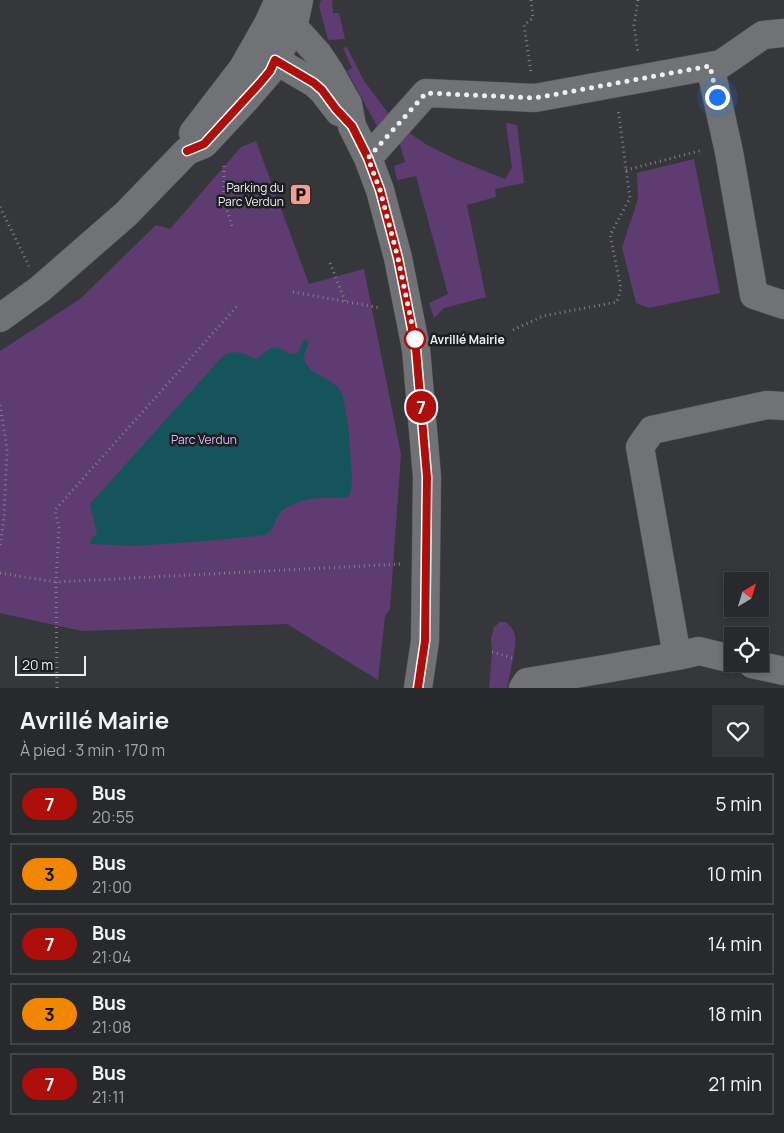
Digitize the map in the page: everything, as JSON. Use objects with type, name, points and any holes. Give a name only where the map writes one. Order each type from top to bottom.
[{"type":"street","points":[[280,17],[295,19],[299,0]]},
{"type":"street","points":[[0,318],[40,289],[126,214],[187,151],[204,144],[270,71],[264,55],[280,17]]},
{"type":"street","points":[[280,17],[300,34],[318,54],[348,104],[352,126],[368,158],[380,190],[398,258],[416,349],[427,477],[425,641],[418,688]]},
{"type":"street","points":[[368,158],[426,93],[535,98],[721,64],[762,35],[784,33]]},
{"type":"street","points":[[264,55],[314,83],[352,126]]},
{"type":"street","points":[[710,66],[728,148],[754,295],[784,305]]},
{"type":"street","points":[[677,656],[640,447],[652,430],[767,405],[784,406]]},
{"type":"street","points":[[524,688],[526,682],[606,679],[677,656],[699,651],[724,657]]},
{"type":"street","points":[[769,668],[784,672]]},
{"type":"street","points":[[784,682],[784,688]]},
{"type":"path","points":[[531,0],[534,18],[524,25],[535,98]]},
{"type":"path","points":[[638,0],[634,25],[642,78]]},
{"type":"path","points":[[513,330],[543,316],[617,302],[621,288],[610,235],[630,198],[615,84]]},
{"type":"path","points":[[626,170],[728,148]]},
{"type":"path","points":[[224,166],[224,200],[232,226]]},
{"type":"path","points":[[0,207],[40,289]]},
{"type":"path","points":[[330,262],[346,301]]},
{"type":"path","points":[[293,292],[381,308]]},
{"type":"path","points":[[57,688],[56,582],[59,528],[55,510],[238,305]]},
{"type":"path","points":[[0,405],[7,449],[4,517],[0,547]]},
{"type":"path","points":[[0,573],[56,582],[404,564]]},
{"type":"path","points":[[492,652],[512,658]]},
{"type":"green space","points":[[321,0],[332,0],[333,13],[339,13],[345,39],[328,40],[319,6]]},
{"type":"green space","points":[[347,47],[364,81],[392,118],[379,130],[347,71],[352,68],[343,48]]},
{"type":"green space","points":[[506,123],[517,125],[524,183],[495,189],[496,197],[467,205],[486,297],[444,308],[434,318],[429,303],[448,294],[416,176],[397,180],[394,166],[405,162],[399,141],[407,131],[427,145],[455,159],[505,179],[512,168]]},
{"type":"green space","name":"Parc Verdun","points":[[256,141],[309,284],[364,269],[401,454],[390,609],[385,616],[378,680],[287,624],[82,631],[0,613],[0,351],[80,299],[156,225],[170,229],[241,147]]},
{"type":"green space","points":[[694,159],[720,293],[649,308],[636,303],[622,247],[638,199],[637,173]]},
{"type":"green space","points":[[500,622],[506,622],[514,631],[514,653],[507,688],[489,688],[492,652],[491,639],[494,627]]},
{"type":"water","points":[[304,339],[309,342],[304,355],[305,363],[311,370],[338,387],[343,396],[348,424],[352,475],[351,491],[348,497],[305,500],[286,508],[278,516],[273,528],[265,535],[135,546],[90,544],[91,539],[97,533],[90,504],[222,357],[236,352],[257,359],[271,348],[279,348],[291,354],[298,353]]},
{"type":"bus line","name":"7","points":[[187,151],[204,144],[260,83],[270,71],[275,60],[314,83],[322,90],[352,126],[368,158],[380,190],[398,258],[416,349],[427,477],[424,592],[425,641],[418,688]]},
{"type":"place","name":"Parking du Parc Verdun","points":[[300,194]]},
{"type":"place","name":"Avrillé Mairie","points":[[415,339]]},
{"type":"route","points":[[415,339],[398,258],[380,190],[368,158],[426,93],[535,98],[710,66],[717,97]]}]
